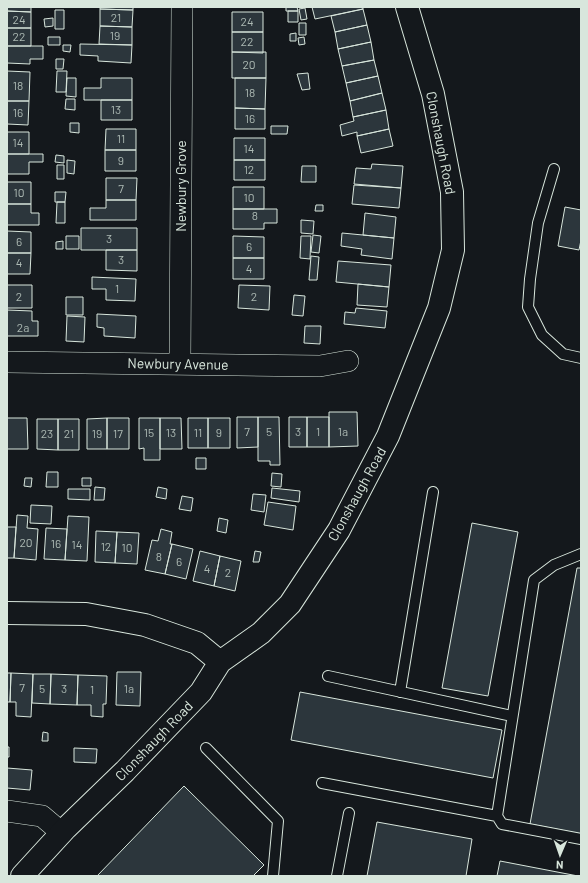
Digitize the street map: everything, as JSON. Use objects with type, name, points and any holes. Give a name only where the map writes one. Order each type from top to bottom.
[{"type":"street","name":"Newbury Grove","points":[[180,364],[182,7]]},
{"type":"street","name":"Clonshaugh Road","points":[[22,876],[62,833],[196,698],[220,662],[261,633],[290,604],[339,530],[388,436],[439,308],[453,250],[452,192],[433,94],[407,7]]},
{"type":"street","name":"Newbury Avenue","points":[[7,362],[320,366],[348,361]]},
{"type":"street","points":[[7,613],[86,614],[145,625],[197,643],[220,662]]},
{"type":"street","points":[[7,811],[42,816],[62,833]]},
{"type":"lane","points":[[554,169],[538,223],[530,279],[528,307],[542,334],[563,354],[581,358]]},
{"type":"lane","points":[[400,692],[433,492]]},
{"type":"lane","points":[[581,554],[554,565],[534,580],[497,816],[502,824],[581,839]]},
{"type":"lane","points":[[328,676],[512,716]]},
{"type":"lane","points":[[206,748],[278,821],[273,876]]},
{"type":"lane","points":[[322,783],[497,816]]},
{"type":"lane","points":[[337,876],[349,813]]},
{"type":"building","points":[[7,7],[31,7],[31,12],[7,11]]},
{"type":"building","points":[[100,7],[133,7],[133,10],[100,9]]},
{"type":"building","points":[[286,7],[297,7],[298,11],[286,11]]},
{"type":"building","points":[[312,7],[363,7],[363,9],[315,19]]},
{"type":"building","points":[[305,8],[307,19],[301,20],[299,9]]},
{"type":"building","points":[[100,9],[133,10],[132,27],[100,26]]},
{"type":"building","points":[[363,9],[367,25],[335,32],[331,16]]},
{"type":"building","points":[[55,10],[64,10],[64,29],[55,29]]},
{"type":"building","points":[[7,11],[31,12],[31,28],[7,28]]},
{"type":"building","points":[[288,11],[298,11],[298,22],[288,22]]},
{"type":"building","points":[[232,12],[263,12],[263,32],[232,32]]},
{"type":"building","points":[[53,18],[53,26],[45,27],[44,19]]},
{"type":"building","points":[[299,23],[306,23],[306,35],[299,35]]},
{"type":"building","points":[[367,25],[371,42],[338,49],[335,32]]},
{"type":"building","points":[[100,26],[132,27],[132,45],[99,44]]},
{"type":"building","points":[[7,28],[31,28],[31,46],[7,46]]},
{"type":"building","points":[[232,32],[263,32],[263,53],[232,52]]},
{"type":"building","points":[[296,33],[296,41],[290,41],[290,34]]},
{"type":"building","points":[[48,37],[60,37],[60,45],[48,45]]},
{"type":"building","points":[[304,37],[305,44],[299,45],[298,38]]},
{"type":"building","points":[[371,42],[374,60],[342,66],[338,49]]},
{"type":"building","points":[[80,44],[132,45],[131,63],[98,61],[98,56],[80,55]]},
{"type":"building","points":[[63,45],[71,45],[70,52],[63,51]]},
{"type":"building","points":[[7,46],[43,46],[43,59],[30,59],[30,64],[7,63]]},
{"type":"building","points":[[232,52],[266,52],[266,78],[232,78]]},
{"type":"building","points":[[56,59],[64,59],[63,69],[56,69]]},
{"type":"building","points":[[374,60],[378,76],[346,83],[342,66]]},
{"type":"building","points":[[7,71],[30,72],[29,101],[7,101]]},
{"type":"building","points":[[57,71],[67,71],[66,92],[56,92]]},
{"type":"building","points":[[308,73],[310,89],[302,90],[297,74]]},
{"type":"building","points":[[378,76],[382,93],[350,101],[346,83]]},
{"type":"building","points":[[67,78],[76,78],[76,97],[66,96]]},
{"type":"building","points":[[101,78],[132,78],[132,100],[84,100],[84,88],[101,88]]},
{"type":"building","points":[[235,78],[266,78],[265,109],[235,108]]},
{"type":"building","points":[[382,93],[386,110],[353,117],[350,101]]},
{"type":"building","points":[[66,99],[75,99],[75,110],[65,109]]},
{"type":"building","points":[[101,100],[132,100],[132,120],[101,120]]},
{"type":"building","points":[[7,101],[29,101],[28,125],[7,124]]},
{"type":"building","points":[[235,108],[265,109],[265,129],[235,129]]},
{"type":"building","points":[[386,110],[389,129],[357,136],[357,132],[342,136],[340,125],[354,121],[353,117]]},
{"type":"building","points":[[70,123],[79,123],[79,133],[70,132]]},
{"type":"building","points":[[271,126],[288,126],[287,134],[271,134]]},
{"type":"building","points":[[106,129],[136,129],[136,150],[105,150]]},
{"type":"building","points":[[389,129],[393,146],[361,153],[357,136]]},
{"type":"building","points":[[7,132],[29,132],[29,154],[7,154]]},
{"type":"building","points":[[234,138],[265,138],[265,160],[234,160]]},
{"type":"building","points":[[105,150],[136,150],[136,171],[105,171]]},
{"type":"building","points":[[7,154],[43,154],[43,162],[29,162],[29,174],[7,174]]},
{"type":"building","points":[[56,155],[64,156],[64,163],[55,162]]},
{"type":"building","points":[[67,160],[75,161],[74,174],[67,173]]},
{"type":"building","points":[[234,160],[265,160],[265,180],[234,180]]},
{"type":"building","points":[[372,164],[403,166],[401,188],[354,184],[356,168],[371,169]]},
{"type":"building","points":[[57,165],[64,165],[64,179],[57,179]]},
{"type":"building","points":[[302,166],[316,166],[316,182],[301,182]]},
{"type":"building","points":[[106,178],[137,178],[136,200],[106,200]]},
{"type":"building","points":[[7,182],[31,182],[31,204],[7,204]]},
{"type":"building","points":[[354,185],[401,188],[399,208],[352,204]]},
{"type":"building","points":[[233,187],[264,187],[264,209],[233,209]]},
{"type":"building","points":[[55,192],[66,192],[65,202],[55,202]]},
{"type":"building","points":[[106,200],[136,200],[136,220],[90,220],[90,208],[106,208]]},
{"type":"building","points":[[57,202],[65,202],[65,223],[56,223]]},
{"type":"building","points":[[7,204],[31,204],[31,213],[39,213],[39,225],[7,225]]},
{"type":"building","points":[[316,205],[323,205],[323,211],[315,211]]},
{"type":"building","points":[[565,207],[581,210],[581,240],[579,250],[558,246]]},
{"type":"building","points":[[233,209],[277,209],[277,223],[264,223],[264,229],[233,229]]},
{"type":"building","points":[[365,213],[396,217],[394,238],[363,235]]},
{"type":"building","points":[[301,220],[314,221],[313,234],[301,233]]},
{"type":"building","points":[[81,228],[137,228],[137,250],[81,250]]},
{"type":"building","points":[[7,231],[31,232],[31,253],[7,253]]},
{"type":"building","points":[[342,233],[394,238],[392,259],[361,255],[362,249],[341,246]]},
{"type":"building","points":[[313,235],[321,236],[319,253],[311,252]]},
{"type":"building","points":[[66,236],[79,236],[79,249],[66,249]]},
{"type":"building","points":[[233,236],[264,237],[264,258],[233,258]]},
{"type":"building","points":[[301,236],[311,236],[310,259],[300,258]]},
{"type":"building","points":[[63,241],[63,249],[56,249],[56,242]]},
{"type":"building","points":[[106,250],[137,250],[137,271],[106,270]]},
{"type":"building","points":[[7,253],[31,253],[30,274],[7,274]]},
{"type":"building","points":[[311,256],[319,257],[317,280],[309,280]]},
{"type":"building","points":[[233,258],[264,258],[264,279],[233,279]]},
{"type":"building","points":[[338,261],[391,265],[389,287],[336,282]]},
{"type":"building","points":[[92,277],[136,279],[135,301],[106,300],[106,289],[92,289]]},
{"type":"building","points":[[358,284],[389,287],[387,307],[357,305]]},
{"type":"building","points":[[7,285],[32,285],[32,308],[7,308]]},
{"type":"building","points":[[239,285],[270,286],[269,310],[238,308]]},
{"type":"building","points":[[294,295],[305,296],[303,316],[292,315]]},
{"type":"building","points":[[66,297],[83,297],[83,315],[66,315]]},
{"type":"building","points":[[356,308],[387,311],[385,328],[344,324],[345,312],[355,313]]},
{"type":"building","points":[[7,310],[32,311],[32,321],[38,321],[38,336],[7,336]]},
{"type":"building","points":[[97,314],[136,316],[135,338],[104,336],[104,328],[97,327]]},
{"type":"building","points":[[67,316],[85,317],[84,342],[66,341]]},
{"type":"building","points":[[305,326],[321,326],[320,344],[304,343]]},
{"type":"building","points":[[329,412],[357,412],[358,446],[329,447]]},
{"type":"building","points":[[237,417],[258,417],[258,447],[237,448]]},
{"type":"building","points":[[258,417],[279,417],[280,465],[270,465],[270,461],[258,461]]},
{"type":"building","points":[[289,417],[307,417],[307,447],[289,447]]},
{"type":"building","points":[[307,417],[329,417],[329,447],[307,447]]},
{"type":"building","points":[[7,418],[27,418],[28,449],[7,449]]},
{"type":"building","points":[[107,418],[107,449],[87,449],[87,419]]},
{"type":"building","points":[[107,418],[129,418],[129,449],[107,449]]},
{"type":"building","points":[[139,418],[160,418],[160,460],[144,460],[144,448],[139,449]]},
{"type":"building","points":[[160,418],[181,418],[182,449],[160,449]]},
{"type":"building","points":[[188,418],[208,418],[208,448],[188,448]]},
{"type":"building","points":[[208,418],[230,418],[230,448],[208,448]]},
{"type":"building","points":[[37,419],[58,419],[58,450],[37,449]]},
{"type":"building","points":[[58,419],[79,419],[79,450],[58,450]]},
{"type":"building","points":[[196,458],[206,458],[206,469],[196,469]]},
{"type":"building","points":[[47,472],[58,472],[58,487],[46,487]]},
{"type":"building","points":[[272,473],[282,474],[281,487],[271,486]]},
{"type":"building","points":[[25,478],[32,478],[31,487],[24,486]]},
{"type":"building","points":[[82,478],[91,478],[91,486],[82,486]]},
{"type":"building","points":[[95,487],[105,488],[104,500],[94,500]]},
{"type":"building","points":[[158,487],[167,489],[166,499],[156,497]]},
{"type":"building","points":[[272,488],[300,491],[299,502],[271,498]]},
{"type":"building","points":[[68,489],[90,489],[90,500],[68,499]]},
{"type":"building","points":[[253,494],[266,495],[264,512],[251,510]]},
{"type":"building","points":[[182,496],[193,498],[191,511],[179,509]]},
{"type":"building","points":[[268,502],[296,506],[293,530],[264,525]]},
{"type":"building","points":[[31,505],[52,506],[51,524],[30,523]]},
{"type":"building","points":[[17,515],[28,516],[27,528],[38,529],[36,560],[14,558]]},
{"type":"building","points":[[68,516],[89,517],[87,561],[65,560]]},
{"type":"building","points":[[219,518],[228,520],[226,533],[217,531]]},
{"type":"building","points":[[472,523],[518,532],[488,696],[442,688]]},
{"type":"building","points":[[7,527],[16,527],[14,558],[7,558]]},
{"type":"building","points":[[46,528],[67,529],[65,560],[44,559]]},
{"type":"building","points":[[161,529],[172,532],[170,544],[172,544],[165,574],[145,570],[152,540],[158,541]]},
{"type":"building","points":[[96,531],[117,532],[115,563],[95,562]]},
{"type":"building","points":[[117,532],[139,533],[137,564],[115,563]]},
{"type":"building","points":[[172,544],[193,549],[186,579],[165,574]]},
{"type":"building","points":[[200,551],[220,556],[214,586],[193,581]]},
{"type":"building","points":[[255,551],[261,552],[259,562],[253,562]]},
{"type":"building","points":[[220,556],[241,561],[235,591],[214,586]]},
{"type":"building","points":[[577,568],[581,568],[581,834],[530,824]]},
{"type":"building","points":[[117,672],[141,672],[140,706],[116,705]]},
{"type":"building","points":[[7,673],[11,673],[10,702],[7,702]]},
{"type":"building","points":[[11,673],[33,674],[31,717],[16,716],[16,702],[10,702]]},
{"type":"building","points":[[33,674],[51,674],[50,704],[32,703]]},
{"type":"building","points":[[51,674],[78,675],[77,705],[50,704]]},
{"type":"building","points":[[78,675],[107,676],[106,704],[103,704],[103,717],[91,716],[91,705],[77,705]]},
{"type":"building","points":[[300,692],[502,730],[493,778],[291,740]]},
{"type":"building","points":[[43,732],[48,733],[48,741],[42,741]]},
{"type":"building","points":[[7,747],[9,747],[9,757],[7,757]]},
{"type":"building","points":[[74,748],[97,749],[96,763],[74,762]]},
{"type":"building","points":[[7,768],[32,770],[30,790],[7,788]]},
{"type":"building","points":[[184,786],[264,865],[253,876],[97,876]]},
{"type":"building","points":[[377,822],[472,839],[466,876],[367,876]]},
{"type":"building","points":[[500,861],[578,876],[497,876]]}]
